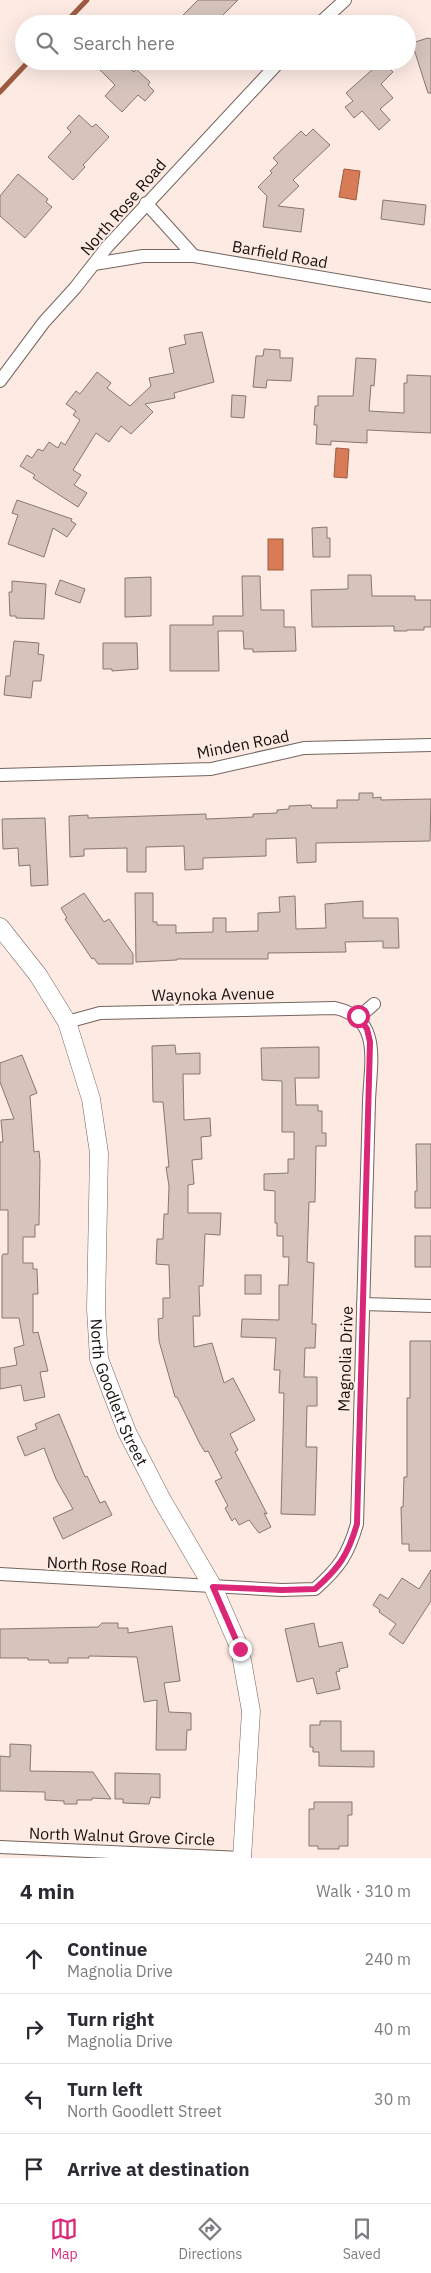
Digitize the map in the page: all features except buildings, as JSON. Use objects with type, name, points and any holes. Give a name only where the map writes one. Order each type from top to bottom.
[{"type":"main road","name":"North Goodlett Street","points":[[0,927],[38,975],[67,1022],[91,1099],[98,1145],[96,1308],[99,1359],[127,1432],[162,1500],[213,1587],[240,1649],[251,1711],[242,1858]]},
{"type":"street","points":[[329,15],[345,0]]},
{"type":"street","name":"North Rose Road","points":[[0,381],[44,322],[146,203],[272,70]]},
{"type":"street","points":[[146,203],[194,256]]},
{"type":"street","name":"Barfield Road","points":[[94,264],[143,256],[194,256],[431,296]]},
{"type":"street","name":"Minden Road","points":[[0,775],[210,769],[304,748],[431,745]]},
{"type":"street","points":[[358,1016],[374,1004]]},
{"type":"street","name":"Waynoka Avenue","points":[[67,1022],[100,1013],[335,1008],[347,1010],[358,1016]]},
{"type":"street","name":"Magnolia Drive","points":[[213,1587],[282,1590],[315,1589],[337,1569],[350,1548],[357,1524],[370,1042],[367,1029],[358,1016]]},
{"type":"street","points":[[363,1304],[431,1306]]},
{"type":"street","name":"North Rose Road","points":[[0,1574],[213,1587]]},
{"type":"street","name":"North Walnut Grove Circle","points":[[0,1847],[242,1858]]},
{"type":"shaded area","points":[[344,169],[360,171],[356,200],[339,197]]},
{"type":"shaded area","points":[[336,448],[349,449],[347,478],[334,477]]},
{"type":"shaded area","points":[[268,539],[283,539],[283,570],[268,570]]},
{"type":"waterway","points":[[73,15],[87,0]]},
{"type":"waterway","points":[[0,92],[21,70]]},
{"type":"route","points":[[240,1649],[213,1587],[282,1590],[315,1589],[337,1569],[350,1548],[357,1524],[370,1042],[367,1029],[358,1016]]}]
